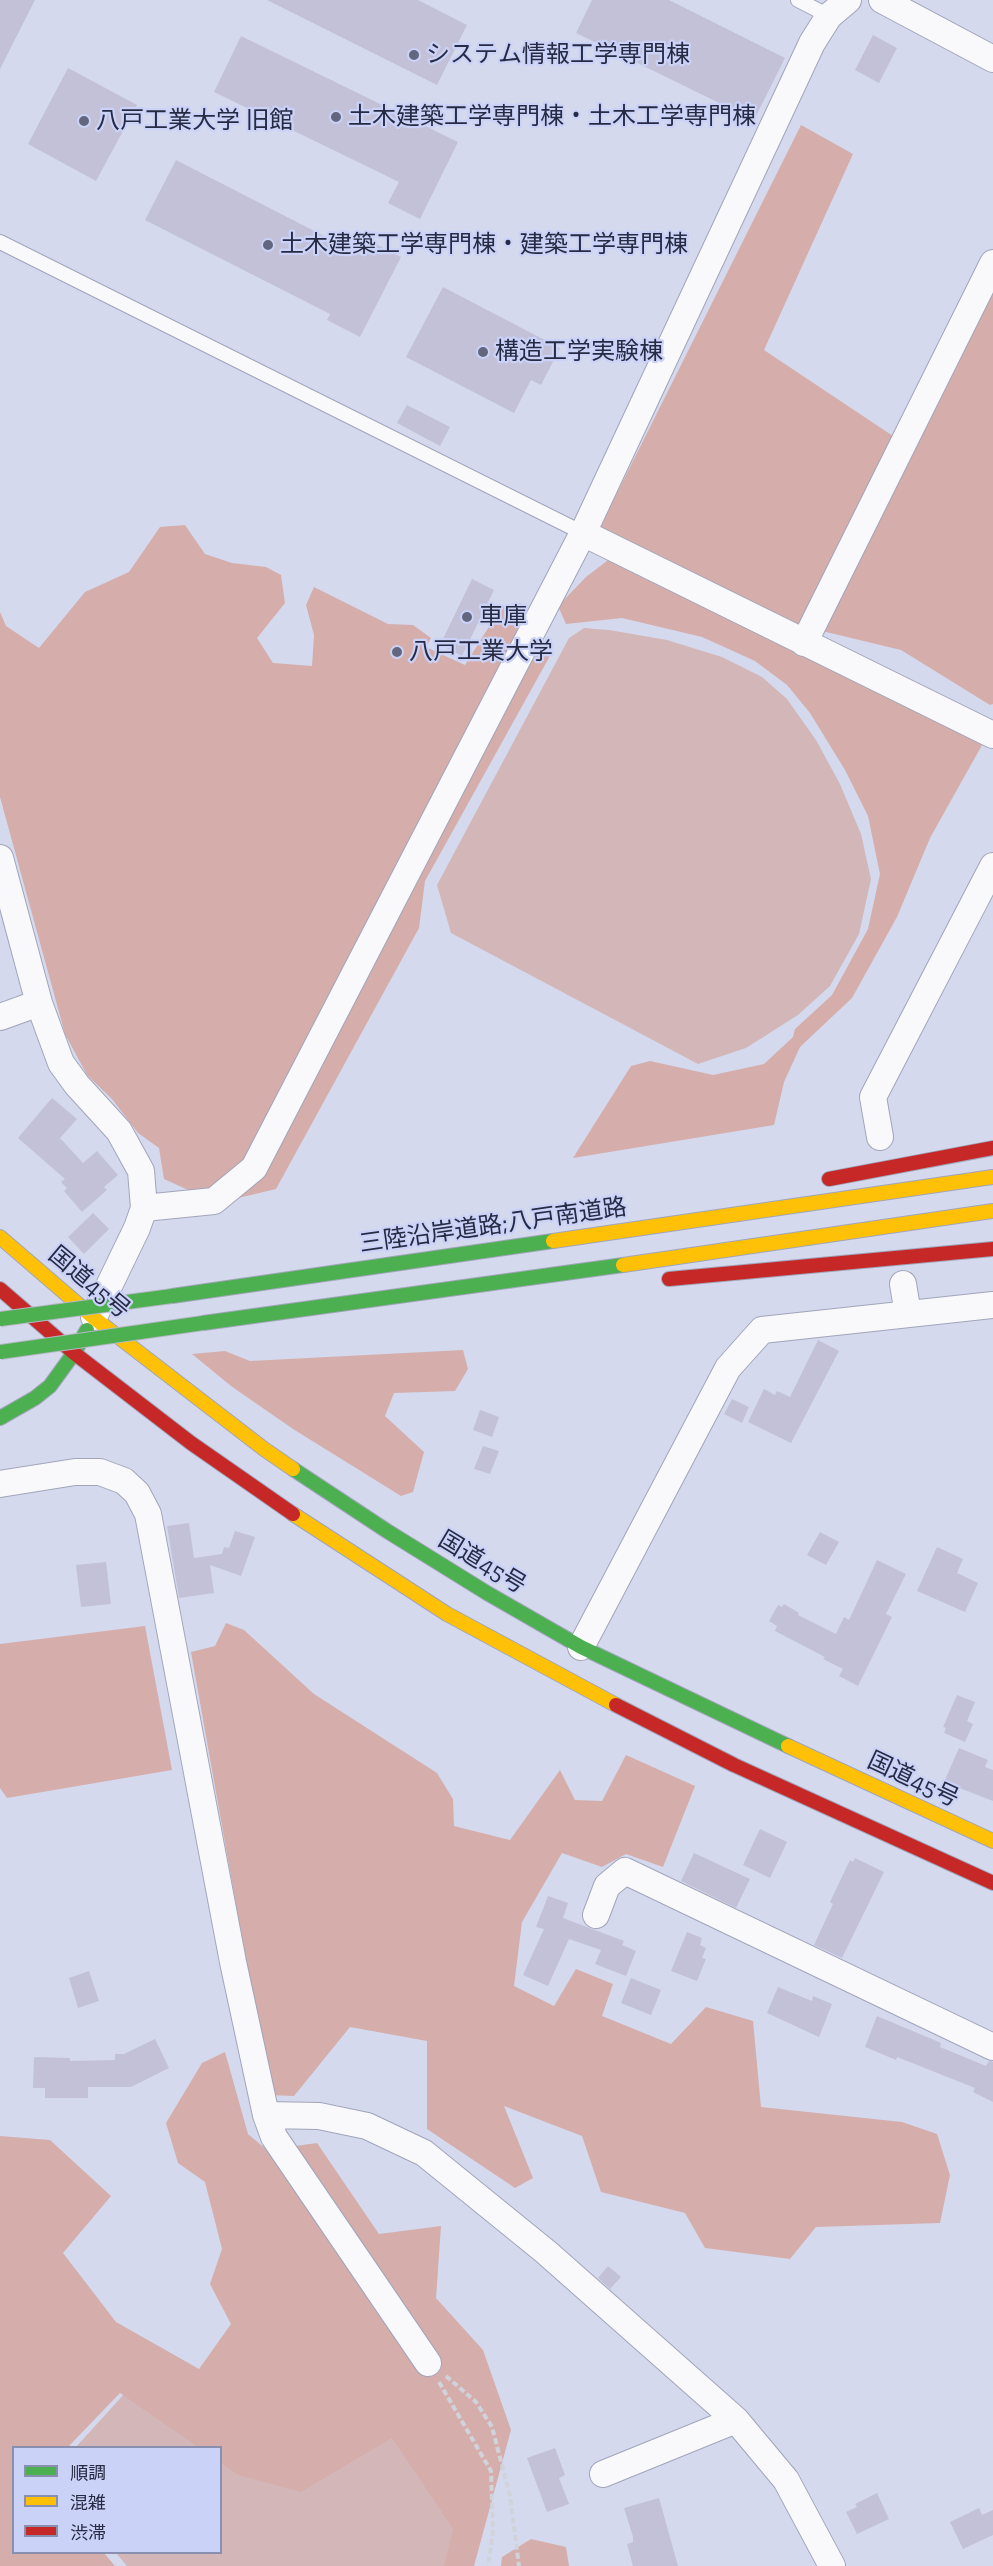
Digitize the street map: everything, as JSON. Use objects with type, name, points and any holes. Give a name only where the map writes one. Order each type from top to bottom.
[{"type":"main road","points":[[811,1182],[993,1148]]},
{"type":"main road","name":"三陸沿岸道路;八戸南道路","points":[[0,1319],[993,1177]]},
{"type":"main road","points":[[549,1240],[685,1208]]},
{"type":"main road","points":[[0,1352],[331,1307],[993,1211]]},
{"type":"main road","name":"国道45号","points":[[0,1237],[94,1318],[264,1449],[387,1531],[487,1593],[581,1647],[678,1695],[992,1840]]},
{"type":"main road","points":[[651,1281],[993,1250]]},
{"type":"main road","points":[[0,1289],[74,1353],[191,1443],[331,1540],[447,1614],[597,1696],[734,1765],[993,1883]]},
{"type":"main road","points":[[331,1307],[535,1291]]},
{"type":"main road","points":[[0,1418],[50,1386],[74,1353],[94,1318]]},
{"type":"street","points":[[882,0],[993,59]]},
{"type":"street","points":[[144,1208],[214,1201],[254,1168],[583,533],[812,43],[838,8]]},
{"type":"street","points":[[804,643],[993,263]]},
{"type":"street","points":[[583,533],[993,735]]},
{"type":"street","points":[[0,858],[39,1003],[61,1063],[77,1085],[119,1131],[141,1172],[144,1208],[137,1228],[94,1318]]},
{"type":"street","points":[[879,1137],[873,1097],[993,866]]},
{"type":"street","points":[[0,1017],[39,1003]]},
{"type":"street","points":[[903,1284],[908,1314]]},
{"type":"street","points":[[581,1647],[728,1368],[762,1330],[993,1305]]},
{"type":"street","points":[[0,1484],[75,1472],[100,1472],[124,1481],[137,1493],[147,1514],[233,1962],[274,2137],[428,2363]]},
{"type":"street","points":[[596,1915],[607,1886],[625,1871],[993,2047]]},
{"type":"street","points":[[267,2115],[319,2116],[367,2126],[424,2153],[546,2252],[736,2420],[786,2480],[832,2566]]},
{"type":"street","points":[[603,2474],[736,2420]]},
{"type":"lane","points":[[798,0],[838,8]]},
{"type":"lane","points":[[0,242],[583,533]]},
{"type":"path","points":[[428,2363],[491,2471],[493,2532],[488,2566]]},
{"type":"path","points":[[428,2363],[462,2388],[476,2402],[492,2427],[510,2496],[519,2566]]},
{"type":"shaded area","points":[[801,125],[853,154],[764,350],[914,450],[993,288],[993,704],[990,705],[901,650],[797,625],[599,529]]},
{"type":"shaded area","points":[[185,525],[205,554],[232,563],[266,567],[281,575],[285,603],[257,638],[273,663],[312,666],[314,635],[306,605],[314,587],[388,624],[413,625],[431,638],[426,647],[465,665],[502,606],[521,603],[551,654],[425,881],[419,928],[276,1189],[226,1201],[186,1189],[164,1179],[159,1148],[138,1133],[112,1099],[87,1075],[65,1034],[0,797],[0,612],[6,626],[39,648],[85,592],[129,572],[160,527]]},
{"type":"shaded area","points":[[612,557],[986,738],[930,838],[897,917],[852,998],[800,1047],[784,1082],[774,1125],[573,1158],[631,1066],[650,1061],[713,1075],[764,1064],[793,1037],[795,1029],[832,995],[868,929],[880,874],[868,816],[845,770],[810,713],[787,685],[755,661],[702,637],[622,618],[566,624],[558,606],[586,577]]},
{"type":"shaded area","points":[[584,628],[667,640],[722,657],[762,677],[787,699],[816,740],[840,784],[861,834],[871,879],[859,934],[830,986],[798,1015],[746,1048],[698,1064],[451,933],[437,885],[569,638]]},
{"type":"shaded area","points":[[463,1350],[468,1369],[455,1391],[394,1393],[385,1416],[424,1452],[413,1492],[401,1496],[293,1429],[231,1386],[192,1354],[225,1351],[250,1361]]},
{"type":"shaded area","points":[[226,1623],[244,1630],[314,1694],[437,1773],[453,1799],[454,1826],[510,1840],[560,1770],[575,1800],[602,1801],[626,1755],[695,1786],[663,1867],[626,1854],[602,1867],[562,1853],[522,1922],[514,1986],[554,2006],[576,1969],[613,1984],[602,2016],[671,2044],[706,2007],[753,2021],[761,2107],[902,2122],[937,2134],[950,2175],[940,2223],[816,2227],[790,2259],[705,2248],[685,2213],[601,2192],[582,2136],[504,2106],[533,2178],[515,2188],[427,2129],[427,2041],[350,2027],[294,2096],[270,2095],[191,1652],[215,1646]]},
{"type":"shaded area","points":[[145,1626],[172,1770],[7,1798],[0,1788],[0,1644]]},
{"type":"shaded area","points":[[225,2052],[248,2134],[267,2150],[317,2143],[379,2234],[441,2226],[436,2298],[483,2350],[511,2430],[474,2566],[444,2566],[453,2529],[392,2438],[301,2492],[238,2475],[222,2464],[222,2446],[197,2446],[120,2393],[69,2446],[12,2446],[12,2554],[105,2554],[115,2566],[0,2566],[0,2136],[50,2140],[111,2196],[63,2253],[116,2322],[199,2369],[231,2324],[210,2284],[222,2249],[205,2182],[178,2163],[166,2123],[202,2063]]},
{"type":"shaded area","points":[[395,2361],[469,2566],[127,2566],[117,2554],[222,2554],[222,2446],[77,2446],[136,2381]]},
{"type":"shaded area","points":[[531,2539],[566,2547],[569,2566],[501,2566],[502,2557]]},
{"type":"building","points":[[0,0],[35,0],[0,69]]},
{"type":"building","name":"システム情報工学専門棟","points":[[267,0],[418,0],[467,25],[437,85]]},
{"type":"building","points":[[592,0],[669,0],[785,58],[754,120],[576,33]]},
{"type":"building","points":[[873,35],[897,48],[879,83],[855,70]]},
{"type":"building","name":"土木建築工学専門棟・土木工学専門棟","points":[[241,36],[458,142],[420,219],[388,203],[399,182],[214,92]]},
{"type":"building","name":"八戸工業大学 旧館","points":[[68,68],[137,105],[96,181],[28,144]]},
{"type":"building","name":"土木建築工学専門棟・建築工学専門棟","points":[[176,160],[361,255],[368,240],[401,257],[360,337],[327,320],[330,314],[145,220]]},
{"type":"building","name":"構造工学実験棟","points":[[443,287],[560,348],[541,385],[531,380],[514,413],[406,357]]},
{"type":"building","points":[[407,405],[450,427],[440,446],[397,423]]},
{"type":"building","name":"車庫","points":[[472,579],[494,590],[462,656],[440,645]]},
{"type":"building","points":[[52,1098],[77,1119],[60,1138],[83,1163],[97,1151],[118,1175],[104,1187],[107,1190],[82,1212],[64,1191],[67,1188],[61,1182],[65,1179],[18,1138]]},
{"type":"building","points":[[93,1213],[109,1229],[84,1254],[68,1237]]},
{"type":"building","points":[[818,1340],[839,1351],[791,1443],[748,1422],[764,1389],[775,1395],[777,1391],[790,1397]]},
{"type":"building","points":[[732,1399],[749,1407],[742,1423],[724,1414]]},
{"type":"building","points":[[480,1410],[499,1417],[492,1437],[473,1430]]},
{"type":"building","points":[[483,1446],[499,1451],[490,1474],[474,1469]]},
{"type":"building","points":[[189,1523],[194,1558],[222,1554],[224,1547],[229,1548],[235,1531],[255,1537],[241,1576],[210,1565],[214,1593],[179,1598],[167,1526]]},
{"type":"building","points":[[820,1532],[839,1542],[826,1565],[807,1555]]},
{"type":"building","points":[[937,1547],[963,1559],[957,1573],[978,1583],[965,1612],[917,1591]]},
{"type":"building","points":[[877,1560],[906,1574],[886,1614],[892,1617],[858,1686],[839,1676],[843,1669],[775,1631],[777,1626],[769,1621],[778,1605],[782,1607],[784,1604],[799,1613],[798,1615],[836,1634],[844,1617],[849,1620]]},
{"type":"building","points":[[106,1562],[111,1604],[81,1607],[76,1565]]},
{"type":"building","points":[[957,1695],[975,1702],[967,1721],[973,1724],[965,1742],[944,1733],[946,1728],[943,1727]]},
{"type":"building","points":[[959,1748],[988,1760],[985,1767],[993,1770],[993,1801],[944,1782]]},
{"type":"building","points":[[760,1829],[787,1842],[770,1878],[743,1865]]},
{"type":"building","points":[[694,1853],[750,1879],[736,1908],[681,1881]]},
{"type":"building","points":[[855,1858],[884,1872],[842,1958],[814,1945],[833,1904],[830,1902],[850,1860],[853,1862]]},
{"type":"building","points":[[548,1896],[568,1903],[563,1918],[624,1941],[622,1945],[636,1951],[626,1976],[595,1964],[601,1950],[569,1939],[548,1986],[523,1975],[544,1929],[536,1927]]},
{"type":"building","points":[[687,1932],[702,1938],[700,1945],[706,1948],[702,1958],[706,1959],[697,1981],[671,1971]]},
{"type":"building","points":[[89,1971],[99,2001],[78,2008],[69,1978]]},
{"type":"building","points":[[631,1978],[661,1990],[651,2015],[621,2003]]},
{"type":"building","points":[[778,1987],[812,2001],[813,1996],[832,2004],[819,2037],[767,2013]]},
{"type":"building","points":[[877,2016],[941,2043],[940,2047],[986,2066],[989,2061],[993,2062],[993,2102],[973,2092],[975,2088],[897,2057],[896,2060],[865,2047]]},
{"type":"building","points":[[155,2039],[169,2068],[131,2087],[88,2087],[88,2098],[45,2098],[45,2088],[33,2088],[34,2057],[70,2058],[70,2061],[115,2060],[115,2054],[124,2054]]},
{"type":"building","points":[[608,2266],[621,2277],[610,2289],[598,2278]]},
{"type":"building","points":[[555,2448],[565,2475],[559,2478],[569,2504],[547,2512],[527,2458]]},
{"type":"building","points":[[877,2493],[889,2519],[857,2534],[846,2512],[857,2507],[855,2504]]},
{"type":"building","points":[[659,2498],[678,2566],[633,2566],[627,2544],[633,2542],[633,2537],[624,2508]]},
{"type":"building","points":[[979,2508],[982,2515],[993,2510],[993,2535],[963,2549],[950,2522]]},
{"type":"traffic: fast","points":[[172,1296],[553,1241]]},
{"type":"traffic: fast","points":[[203,1323],[623,1265]]},
{"type":"traffic: fast","points":[[0,1319],[172,1296]]},
{"type":"traffic: fast","points":[[0,1352],[203,1323]]},
{"type":"traffic: fast","points":[[0,1418],[35,1398],[50,1386],[74,1353],[87,1330]]},
{"type":"traffic: fast","points":[[293,1469],[487,1593],[581,1647],[788,1746]]},
{"type":"traffic: slow","points":[[553,1241],[993,1177]]},
{"type":"traffic: slow","points":[[623,1265],[993,1211]]},
{"type":"traffic: slow","points":[[0,1237],[94,1318],[293,1469]]},
{"type":"traffic: slow","points":[[293,1514],[447,1614],[616,1705]]},
{"type":"traffic: slow","points":[[788,1746],[993,1841]]},
{"type":"traffic: jam","points":[[829,1179],[993,1148]]},
{"type":"traffic: jam","points":[[669,1279],[993,1249]]},
{"type":"traffic: jam","points":[[0,1289],[74,1353],[191,1443],[293,1514]]},
{"type":"traffic: jam","points":[[616,1705],[734,1765],[993,1883]]},
{"type":"place","name":"システム情報工学専門棟","points":[[414,55]]},
{"type":"place","name":"土木建築工学専門棟・土木工学専門棟","points":[[336,117]]},
{"type":"place","name":"八戸工業大学 旧館","points":[[84,121]]},
{"type":"place","name":"土木建築工学専門棟・建築工学専門棟","points":[[268,245]]},
{"type":"place","name":"構造工学実験棟","points":[[483,352]]},
{"type":"place","name":"車庫","points":[[467,617]]},
{"type":"place","name":"八戸工業大学","points":[[397,652]]}]
